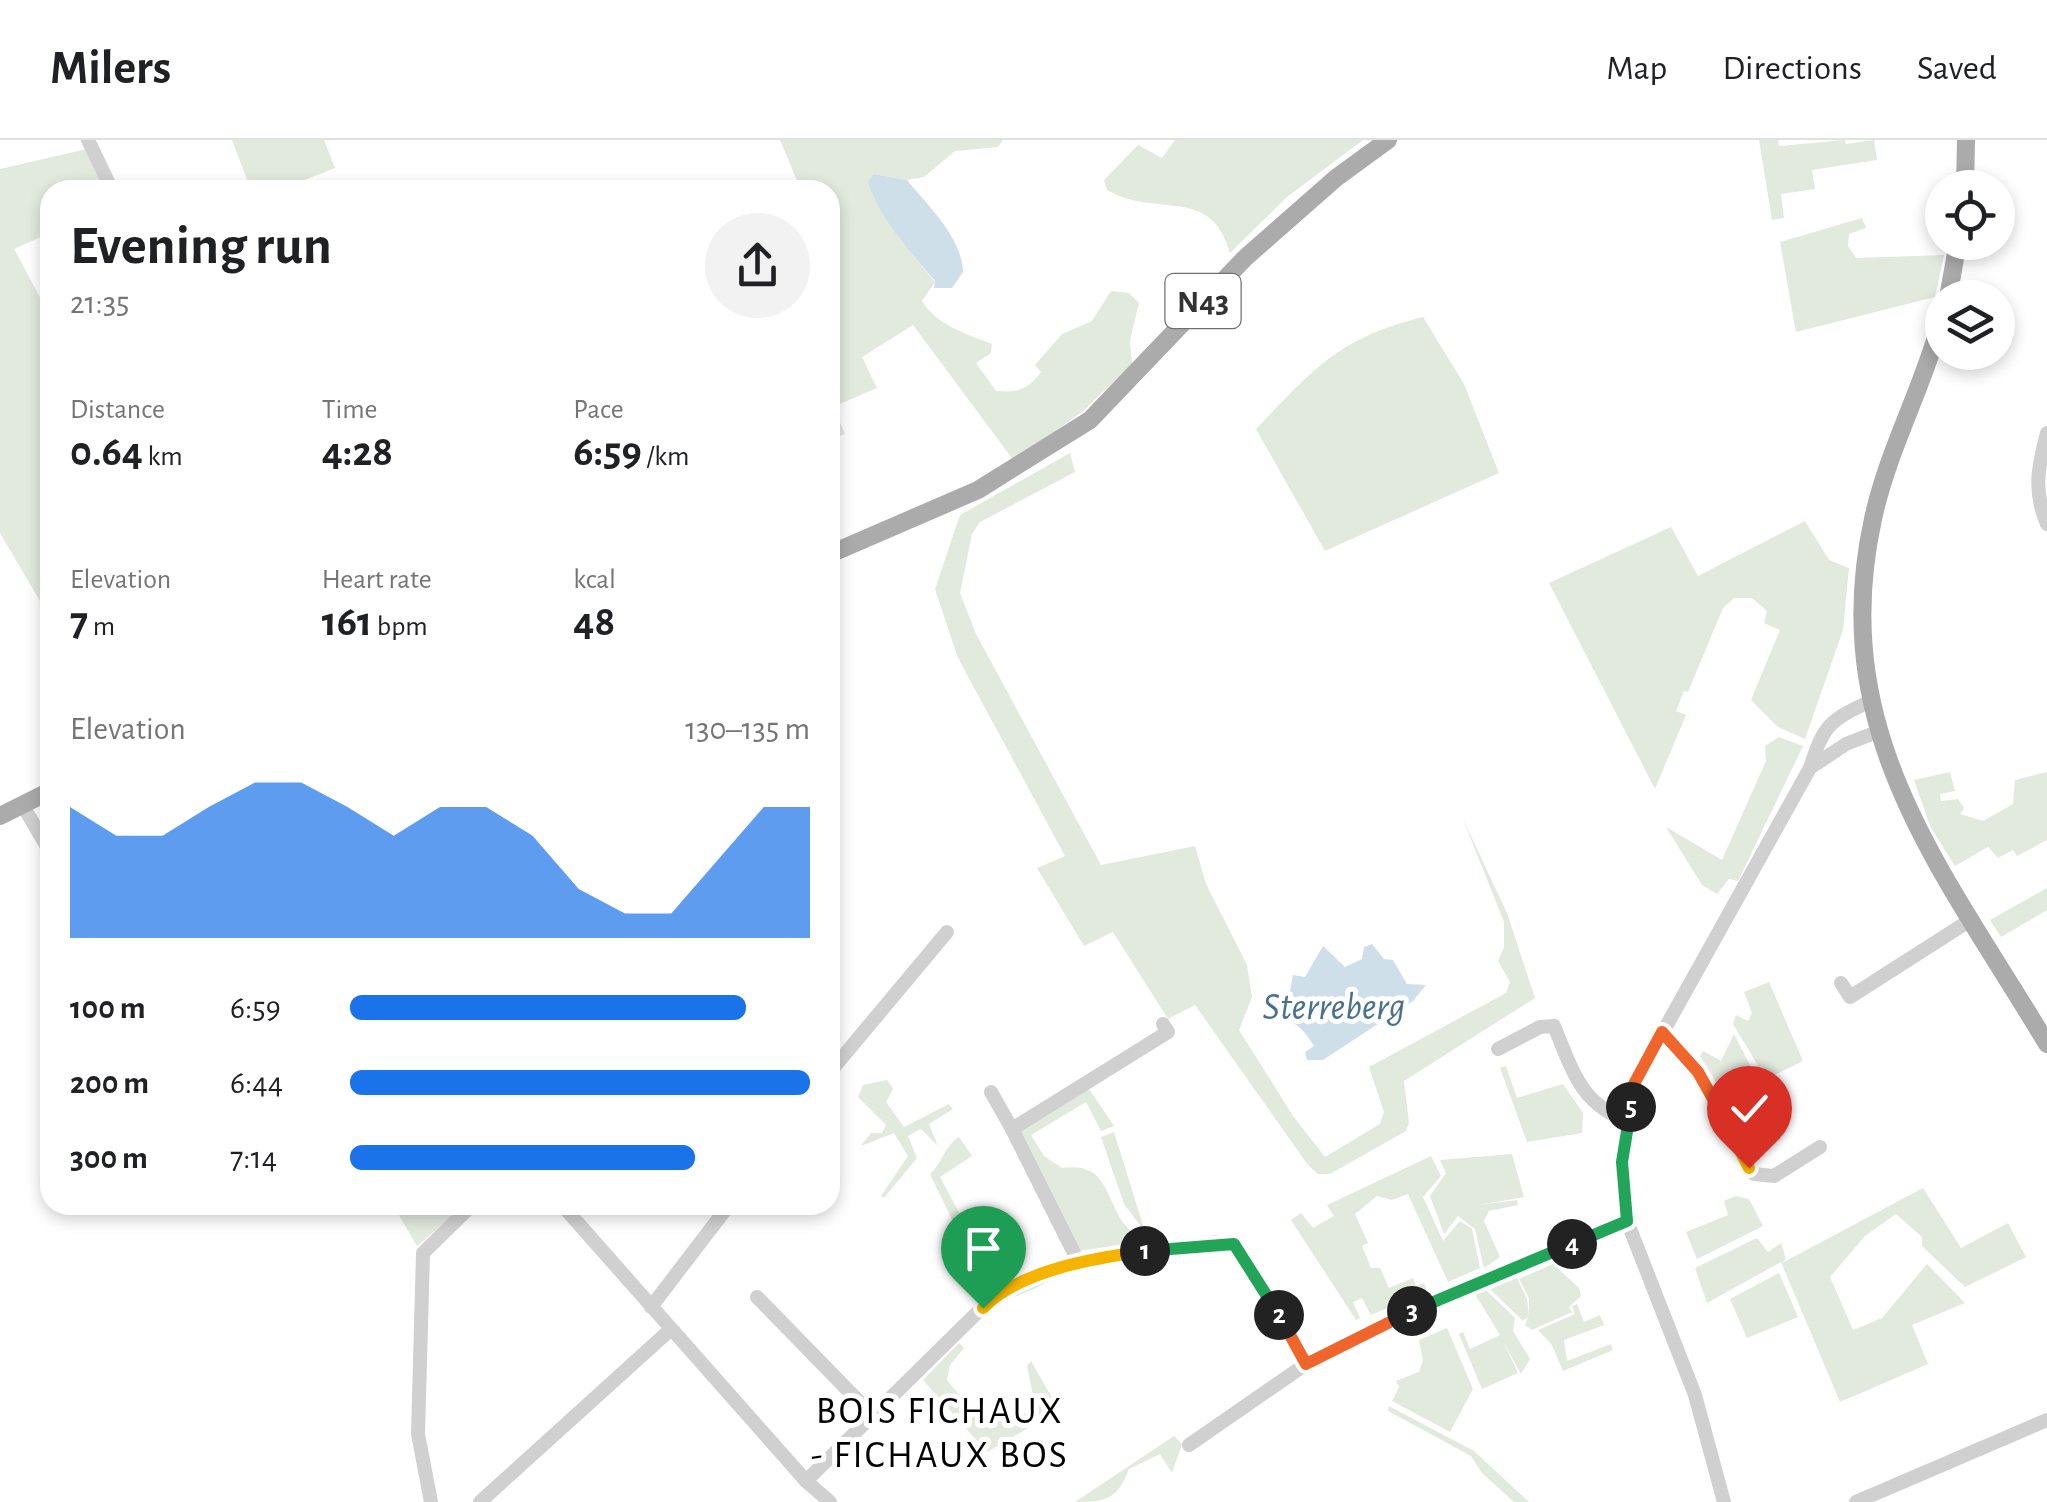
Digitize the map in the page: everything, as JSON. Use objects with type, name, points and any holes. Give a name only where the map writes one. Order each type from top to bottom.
[{"type":"main road","name":"N43","points":[[840,550],[978,490],[1090,420],[1234,268],[1336,178],[1388,140]]},
{"type":"main road","points":[[1965,170],[1966,140]]},
{"type":"main road","points":[[1925,365],[1882,488],[1865,560],[1863,656],[1871,702],[1897,788],[2047,1044]]},
{"type":"main road","points":[[0,816],[40,796]]},
{"type":"street","points":[[88,140],[107,180]]},
{"type":"street","points":[[2047,433],[2037,472],[2037,495],[2047,524]]},
{"type":"street","points":[[1724,1502],[1695,1395],[1627,1221],[1622,1162],[1634,1084],[1810,768],[1827,724],[1871,702]]},
{"type":"street","points":[[1810,768],[1846,744],[1878,732]]},
{"type":"street","points":[[22,804],[40,835]]},
{"type":"street","points":[[1841,983],[1850,996],[1972,919]]},
{"type":"street","points":[[840,1060],[947,932]]},
{"type":"street","points":[[1012,1128],[1168,1032],[1163,1024]]},
{"type":"street","points":[[1498,1049],[1540,1027],[1554,1026],[1590,1101],[1605,1114],[1629,1122]]},
{"type":"street","points":[[1662,1032],[1704,1082],[1754,1174],[1774,1176],[1820,1146]]},
{"type":"street","points":[[991,1092],[1078,1261]]},
{"type":"street","points":[[432,1502],[418,1434],[423,1253],[462,1215]]},
{"type":"street","points":[[571,1215],[806,1481],[830,1502]]},
{"type":"street","points":[[651,1307],[721,1215]]},
{"type":"street","points":[[1189,1445],[1306,1364],[1377,1326],[1627,1221]]},
{"type":"street","points":[[806,1481],[875,1418],[990,1300],[1078,1261],[1218,1242],[1234,1244],[1306,1364]]},
{"type":"street","points":[[758,1296],[875,1418]]},
{"type":"street","points":[[480,1502],[670,1330]]},
{"type":"street","points":[[1856,1502],[2047,1420]]},
{"type":"shaded area","points":[[232,140],[324,140],[335,168],[304,180],[247,180]]},
{"type":"shaded area","points":[[780,140],[1003,140],[998,147],[955,151],[924,177],[907,180],[874,174],[897,235],[935,282],[922,301],[944,323],[992,344],[991,353],[976,363],[996,391],[1010,391],[1032,382],[1041,372],[1035,365],[1062,334],[1092,321],[1111,291],[1129,293],[1139,303],[1130,340],[1132,364],[1083,411],[1014,461],[913,325],[862,357],[877,388],[840,404],[840,180],[797,180]]},
{"type":"shaded area","points":[[1175,140],[1363,140],[1287,197],[1230,253],[1210,218],[1196,210],[1126,198],[1107,190],[1104,180],[1138,145],[1162,158]]},
{"type":"shaded area","points":[[1759,140],[1778,140],[1779,146],[1874,140],[1877,160],[1812,170],[1815,189],[1781,194],[1784,218],[1772,220]]},
{"type":"shaded area","points":[[87,149],[102,180],[40,180],[40,237],[14,249],[40,297],[40,601],[0,533],[0,169]]},
{"type":"shaded area","points":[[1862,218],[1866,228],[1849,234],[1848,246],[1856,258],[1925,256],[1925,260],[1943,260],[1939,280],[1925,280],[1925,300],[1796,332],[1780,242]]},
{"type":"shaded area","points":[[1423,317],[1464,384],[1499,473],[1325,551],[1256,429],[1329,358],[1369,335]]},
{"type":"shaded area","points":[[1070,453],[1075,472],[980,522],[972,534],[960,593],[976,634],[1101,865],[1195,846],[1206,884],[1247,965],[1252,997],[1239,1030],[1293,1116],[1325,1157],[1380,1124],[1384,1112],[1369,1067],[1506,993],[1510,982],[1498,961],[1504,947],[1504,922],[1463,819],[1507,913],[1535,998],[1404,1081],[1409,1123],[1406,1131],[1330,1174],[1318,1174],[1308,1165],[1195,1005],[1168,1019],[1113,932],[1084,946],[1037,868],[1065,856],[958,658],[935,589],[960,515]]},
{"type":"shaded area","points":[[1805,521],[1829,560],[1849,568],[1843,630],[1805,739],[1778,727],[1751,700],[1780,630],[1764,623],[1767,611],[1752,598],[1734,598],[1723,608],[1688,692],[1684,691],[1676,711],[1686,715],[1655,789],[1549,583],[1671,527],[1698,576]]},
{"type":"shaded area","points":[[1779,737],[1803,746],[1738,881],[1729,879],[1717,894],[1702,885],[1666,827],[1722,860],[1766,761],[1765,746]]},
{"type":"shaded area","points":[[1950,772],[1955,791],[1940,794],[1941,801],[1958,799],[1964,808],[1960,814],[1983,821],[2013,804],[2015,780],[2047,772],[2047,840],[2017,856],[2013,850],[1998,858],[1988,847],[1955,866],[1931,828],[1914,780]]},
{"type":"shaded area","points":[[2047,888],[2047,910],[2001,937],[1990,920]]},
{"type":"shaded area","points":[[1769,982],[1803,1061],[1766,1079],[1733,1024],[1736,1015],[1748,1021],[1752,1013],[1744,992]]},
{"type":"shaded area","points":[[1734,1034],[1760,1085],[1722,1092],[1700,1056],[1703,1051],[1721,1061]]},
{"type":"shaded area","points":[[1506,1066],[1517,1098],[1563,1084],[1583,1113],[1582,1133],[1527,1142],[1500,1068]]},
{"type":"shaded area","points":[[887,1080],[893,1089],[886,1102],[904,1127],[949,1104],[953,1109],[929,1124],[938,1146],[921,1129],[908,1136],[917,1158],[884,1198],[881,1196],[908,1156],[894,1133],[861,1146],[871,1133],[882,1133],[886,1125],[858,1097],[863,1085]]},
{"type":"shaded area","points":[[1087,1086],[1114,1126],[1101,1131],[1086,1102],[1031,1135],[1044,1156],[1062,1168],[1094,1173],[1138,1243],[1077,1251],[1017,1129]]},
{"type":"shaded area","points":[[1114,1132],[1145,1232],[1124,1204],[1101,1137]]},
{"type":"shaded area","points":[[959,1137],[972,1156],[940,1177],[965,1224],[957,1230],[930,1174]]},
{"type":"shaded area","points":[[1512,1154],[1524,1197],[1478,1205],[1517,1200],[1518,1205],[1489,1211],[1484,1221],[1500,1257],[1484,1268],[1475,1229],[1458,1216],[1444,1234],[1430,1196],[1446,1173],[1440,1160]]},
{"type":"shaded area","points":[[1431,1156],[1441,1176],[1423,1197],[1443,1241],[1460,1221],[1472,1229],[1480,1268],[1448,1282],[1408,1194],[1392,1200],[1377,1196],[1355,1214],[1368,1243],[1362,1246],[1371,1268],[1380,1268],[1389,1288],[1413,1278],[1416,1286],[1424,1283],[1427,1291],[1371,1315],[1362,1298],[1353,1302],[1360,1318],[1356,1320],[1291,1220],[1301,1213],[1313,1228],[1334,1216],[1327,1205]]},
{"type":"shaded area","points":[[1923,1188],[1961,1248],[2008,1223],[2026,1257],[1965,1287],[1922,1246],[1922,1237],[1896,1214],[1865,1236],[1830,1277],[1853,1330],[1882,1318],[1927,1264],[1965,1303],[1912,1325],[1928,1364],[1840,1402],[1781,1262],[1707,1303],[1695,1268],[1757,1238],[1768,1252],[1781,1243],[1786,1259],[1782,1263]]},
{"type":"shaded area","points":[[1736,1196],[1749,1199],[1763,1226],[1697,1259],[1686,1232],[1728,1215],[1724,1201]]},
{"type":"shaded area","points":[[399,1215],[453,1215],[417,1246]]},
{"type":"shaded area","points":[[1553,1264],[1579,1288],[1581,1296],[1569,1307],[1572,1312],[1532,1330],[1525,1325],[1528,1317],[1523,1321],[1490,1289],[1517,1278],[1527,1299],[1529,1316],[1529,1298],[1519,1279]]},
{"type":"shaded area","points":[[1779,1273],[1798,1317],[1747,1338],[1730,1299]]},
{"type":"shaded area","points":[[1486,1290],[1515,1318],[1513,1331],[1530,1359],[1521,1374],[1504,1343],[1518,1373],[1482,1389],[1459,1334],[1463,1332],[1470,1349],[1500,1335],[1475,1294]]},
{"type":"shaded area","points":[[1577,1304],[1584,1322],[1600,1315],[1604,1325],[1564,1340],[1567,1361],[1611,1344],[1613,1350],[1563,1371],[1552,1345],[1538,1330],[1575,1314],[1572,1306]]},
{"type":"shaded area","points":[[1447,1328],[1473,1389],[1450,1432],[1392,1401],[1399,1387],[1396,1381],[1419,1372],[1423,1361],[1419,1340]]},
{"type":"shaded area","points":[[959,1343],[964,1348],[950,1365],[947,1380],[976,1408],[1008,1416],[1036,1411],[1027,1366],[1031,1361],[1059,1410],[987,1452],[923,1380]]},
{"type":"shaded area","points":[[1389,1406],[1474,1451],[1529,1502],[1514,1502],[1482,1473],[1471,1456],[1388,1411]]},
{"type":"shaded area","points":[[1174,1436],[1182,1444],[1172,1473],[1160,1454],[1129,1469],[1120,1487],[1109,1497],[1075,1502]]},
{"type":"water","points":[[874,174],[907,180],[942,223],[957,247],[963,272],[952,288],[934,288],[935,281],[888,222],[868,182]]},
{"type":"water","name":"Sterreberg","points":[[1372,944],[1384,959],[1393,960],[1407,984],[1426,985],[1413,1001],[1323,1060],[1307,1060],[1305,1052],[1314,1046],[1296,1024],[1269,1018],[1274,1007],[1289,997],[1293,975],[1305,977],[1323,946],[1345,967],[1362,959],[1364,947]]},
{"type":"district","name":"BOIS FICHAUX - FICHAUX BOS","points":[[940,1432]]},
{"type":"route","points":[[983,1308],[990,1300],[1078,1261],[1218,1242],[1234,1244],[1245,1256],[1306,1364],[1377,1326],[1627,1221],[1622,1162],[1634,1084],[1662,1032],[1704,1082],[1749,1168]]}]
